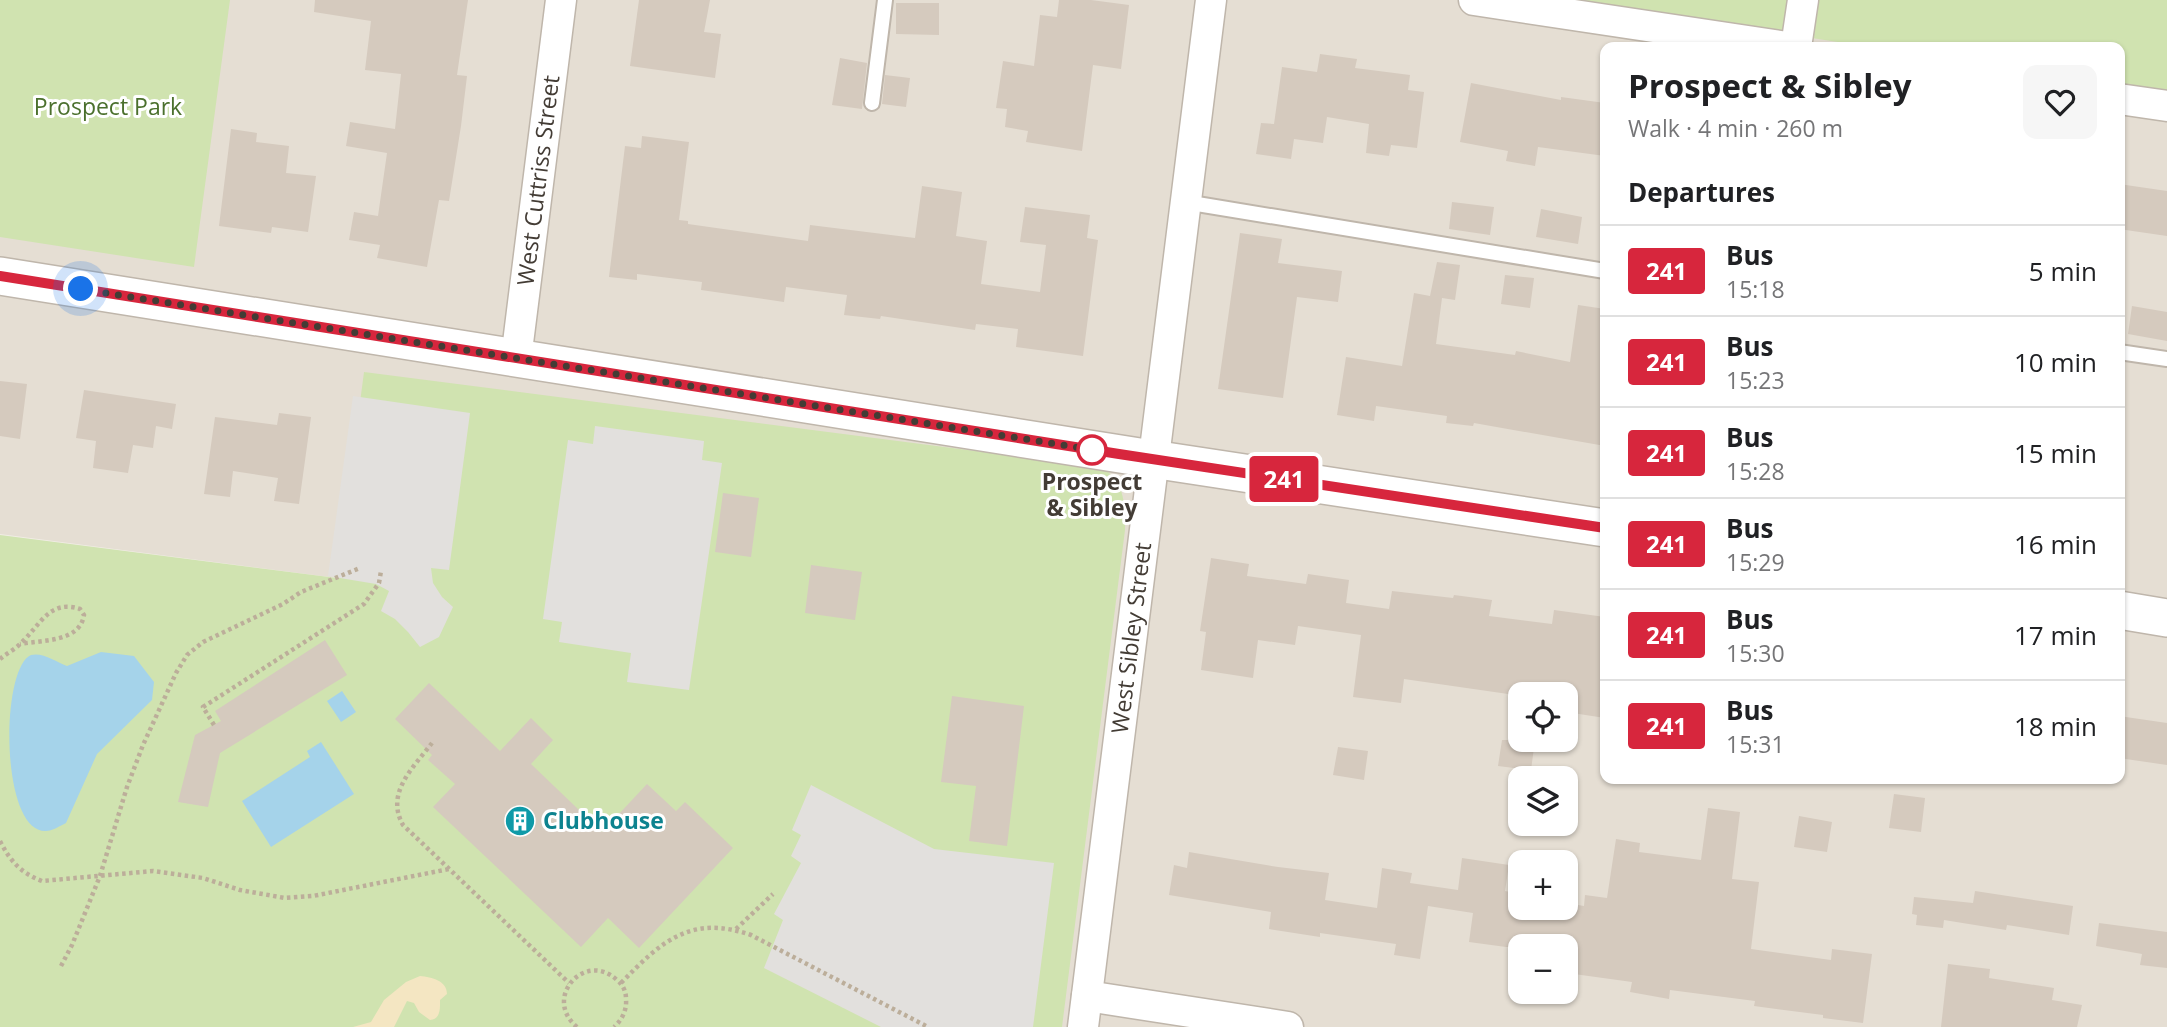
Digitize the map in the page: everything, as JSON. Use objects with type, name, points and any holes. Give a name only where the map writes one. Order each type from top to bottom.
[{"type":"street","name":"West Cuttriss Street","points":[[516,359],[561,0]]},
{"type":"street","name":"West Sibley Street","points":[[1083,1027],[1211,0]]},
{"type":"street","points":[[1474,0],[1754,42]]},
{"type":"street","points":[[1797,42],[1803,0]]},
{"type":"street","points":[[2125,100],[2167,106]]},
{"type":"street","points":[[0,276],[1600,527]]},
{"type":"street","points":[[2125,611],[2167,618]]},
{"type":"street","points":[[1087,996],[1288,1027]]},
{"type":"lane","points":[[872,103],[885,0]]},
{"type":"lane","points":[[1185,202],[1600,270]]},
{"type":"lane","points":[[2125,353],[2167,359]]},
{"type":"path","points":[[61,966],[100,876],[143,744],[187,655],[203,642],[283,604],[301,592],[360,568]]},
{"type":"path","points":[[214,725],[203,707],[364,604],[379,583],[381,571]]},
{"type":"path","points":[[0,659],[20,644],[58,607],[70,605],[80,609],[84,615],[83,624],[78,631],[69,636],[20,644]]},
{"type":"path","points":[[432,743],[403,781],[396,805],[403,825],[569,983]]},
{"type":"path","points":[[0,841],[15,864],[28,876],[42,881],[141,871],[203,878],[264,896],[285,898],[313,896],[449,869]]},
{"type":"path","points":[[736,929],[773,894]]},
{"type":"path","points":[[621,983],[653,951],[671,938],[696,929],[736,929],[751,934],[928,1027]]},
{"type":"path","points":[[577,1027],[566,1014],[564,1003],[569,983],[577,976],[595,970],[605,972],[621,983],[626,993],[624,1014],[614,1027]]},
{"type":"shaded area","points":[[0,0],[2167,0],[2167,1027],[1062,1027],[365,372],[337,578],[0,534]]},
{"type":"shaded area","points":[[353,396],[470,413],[449,570],[431,568],[433,583],[453,607],[439,637],[420,647],[395,619],[381,611],[389,591],[376,584],[328,576]]},
{"type":"shaded area","points":[[595,426],[704,441],[702,460],[722,463],[689,690],[627,682],[631,653],[559,642],[562,622],[543,619],[568,440],[593,444]]},
{"type":"shaded area","points":[[811,785],[934,849],[1054,863],[1033,1027],[881,1027],[764,968],[783,920],[774,914],[801,863],[791,856],[801,835],[792,830]]},
{"type":"green space","name":"Prospect Park","points":[[0,0],[230,0],[194,267],[0,237]]},
{"type":"green space","points":[[1568,0],[2167,0],[2167,94],[2125,87],[2125,42],[1838,42]]},
{"type":"green space","points":[[364,372],[1099,467],[1114,478],[1124,502],[1125,530],[1062,1027],[0,1027],[0,535],[337,578]]},
{"type":"sand","points":[[420,976],[438,981],[446,990],[447,994],[440,1000],[436,1018],[430,1020],[419,1012],[414,1003],[407,1001],[394,1027],[353,1027],[371,1022],[384,1000],[406,982]]},
{"type":"water","points":[[101,652],[134,656],[154,682],[152,700],[97,754],[66,823],[46,831],[31,825],[20,806],[13,780],[10,717],[14,688],[21,666],[31,655],[45,656],[67,666]]},
{"type":"water","points":[[342,691],[356,712],[341,722],[327,701]]},
{"type":"water","points":[[321,742],[354,794],[271,847],[242,801],[310,757],[307,751]]},
{"type":"building","points":[[315,0],[468,0],[457,75],[467,76],[461,126],[449,201],[439,200],[427,267],[377,258],[380,245],[349,240],[354,212],[378,216],[387,153],[346,146],[350,122],[395,129],[401,74],[365,70],[371,21],[314,12]]},
{"type":"building","points":[[639,0],[710,0],[704,32],[721,34],[715,78],[630,66]]},
{"type":"building","points":[[1059,0],[1091,0],[1129,5],[1121,69],[1093,65],[1082,151],[1026,142],[1028,131],[1005,127],[1007,109],[996,108],[1003,61],[1034,66],[1040,15],[1057,17]]},
{"type":"building","points":[[896,3],[939,3],[939,35],[896,34]]},
{"type":"building","points":[[1320,54],[1357,59],[1355,68],[1410,75],[1408,90],[1424,92],[1417,148],[1391,145],[1389,156],[1366,153],[1369,124],[1327,117],[1323,143],[1294,139],[1291,159],[1256,154],[1261,123],[1274,124],[1282,67],[1317,72]]},
{"type":"building","points":[[840,58],[867,63],[862,109],[832,105]]},
{"type":"building","points":[[885,75],[910,78],[906,107],[882,104]]},
{"type":"building","points":[[1471,83],[1561,100],[1561,97],[1600,102],[1600,155],[1538,147],[1535,166],[1506,161],[1508,151],[1460,142]]},
{"type":"building","points":[[231,129],[257,133],[256,142],[289,146],[286,173],[316,176],[308,232],[272,227],[271,233],[219,226]]},
{"type":"building","points":[[642,136],[689,142],[679,220],[688,221],[688,224],[808,241],[810,225],[915,238],[922,186],[962,192],[956,236],[987,241],[981,284],[1040,292],[1046,245],[1020,242],[1025,207],[1090,215],[1087,238],[1098,240],[1083,356],[1016,347],[1018,329],[976,324],[975,330],[881,316],[880,319],[844,315],[847,295],[786,287],[784,302],[701,290],[702,282],[637,274],[637,280],[609,277],[625,146],[641,148]]},
{"type":"building","points":[[2125,185],[2167,191],[2167,236],[2125,230]]},
{"type":"building","points":[[1452,202],[1494,207],[1490,235],[1449,229]]},
{"type":"building","points":[[1541,209],[1582,217],[1578,244],[1536,237]]},
{"type":"building","points":[[1240,233],[1282,239],[1278,263],[1342,271],[1338,302],[1297,297],[1283,398],[1218,389]]},
{"type":"building","points":[[1437,262],[1460,265],[1455,300],[1442,298],[1436,344],[1515,355],[1516,351],[1570,362],[1578,305],[1600,308],[1600,445],[1474,423],[1473,426],[1446,423],[1447,416],[1376,406],[1374,421],[1337,415],[1346,357],[1402,366],[1414,293],[1430,296]]},
{"type":"building","points":[[1505,275],[1534,278],[1530,308],[1501,304]]},
{"type":"building","points":[[2132,306],[2167,312],[2167,341],[2128,334]]},
{"type":"building","points":[[0,381],[27,384],[20,439],[0,436]]},
{"type":"building","points":[[84,390],[176,404],[172,429],[156,426],[153,448],[133,445],[128,473],[93,468],[96,441],[76,438]]},
{"type":"building","points":[[279,413],[311,417],[299,504],[274,501],[278,478],[233,471],[230,497],[204,494],[215,417],[277,425]]},
{"type":"building","points":[[723,493],[759,498],[751,557],[715,552]]},
{"type":"building","points":[[1211,558],[1249,564],[1247,576],[1306,584],[1308,574],[1349,580],[1346,603],[1389,609],[1392,591],[1492,600],[1489,616],[1552,624],[1554,610],[1600,616],[1600,717],[1578,714],[1578,682],[1508,682],[1508,694],[1404,679],[1401,703],[1353,697],[1361,635],[1298,626],[1295,645],[1258,640],[1253,678],[1201,670],[1206,632],[1200,631]]},
{"type":"building","points":[[811,565],[862,572],[855,620],[805,613]]},
{"type":"building","points":[[325,640],[347,675],[220,753],[208,807],[178,802],[195,735],[221,721],[215,711]]},
{"type":"building","name":"Clubhouse","points":[[429,683],[500,751],[531,718],[553,740],[531,764],[602,832],[647,784],[676,811],[685,802],[733,848],[639,948],[608,918],[581,947],[433,807],[455,784],[428,760],[432,755],[395,719]]},
{"type":"building","points":[[952,696],[1024,706],[1007,846],[969,841],[976,786],[941,782]]},
{"type":"building","points":[[2125,717],[2167,723],[2167,765],[2125,759]]},
{"type":"building","points":[[1502,740],[1508,740],[1508,752],[1533,752],[1532,766],[1498,766]]},
{"type":"building","points":[[1338,747],[1368,751],[1364,780],[1333,775]]},
{"type":"building","points":[[1894,794],[1925,798],[1921,832],[1889,828]]},
{"type":"building","points":[[1708,808],[1740,812],[1732,879],[1759,882],[1751,949],[1831,960],[1832,949],[1872,954],[1863,1023],[1754,1006],[1755,1001],[1670,990],[1669,999],[1630,992],[1632,982],[1578,975],[1578,934],[1508,934],[1508,947],[1469,942],[1473,913],[1428,906],[1420,959],[1394,955],[1396,944],[1269,929],[1271,912],[1169,895],[1174,865],[1187,868],[1189,852],[1329,873],[1325,900],[1377,908],[1382,868],[1412,873],[1410,883],[1458,890],[1462,858],[1508,865],[1505,891],[1508,892],[1508,920],[1578,920],[1578,905],[1584,906],[1585,895],[1607,898],[1616,839],[1640,843],[1639,852],[1701,860]]},
{"type":"building","points":[[1799,816],[1832,822],[1827,852],[1794,847]]},
{"type":"building","points":[[1975,891],[2073,906],[2069,935],[2007,925],[2006,930],[1944,920],[1943,928],[1916,925],[1917,915],[1912,914],[1914,897],[1973,903]]},
{"type":"building","points":[[2099,923],[2167,932],[2167,968],[2140,965],[2142,954],[2096,946]]},
{"type":"building","points":[[1948,964],[1990,969],[1989,978],[2054,988],[2052,1000],[2082,1005],[2077,1027],[1941,1027]]},
{"type":"bus line","name":"241","points":[[0,276],[1119,454],[1600,527]]},
{"type":"place","name":"Prospect & Sibley","points":[[1092,450]]},
{"type":"place","name":"Clubhouse","points":[[520,821]]},
{"type":"route","points":[[81,289],[1100,451],[1092,450]]}]
